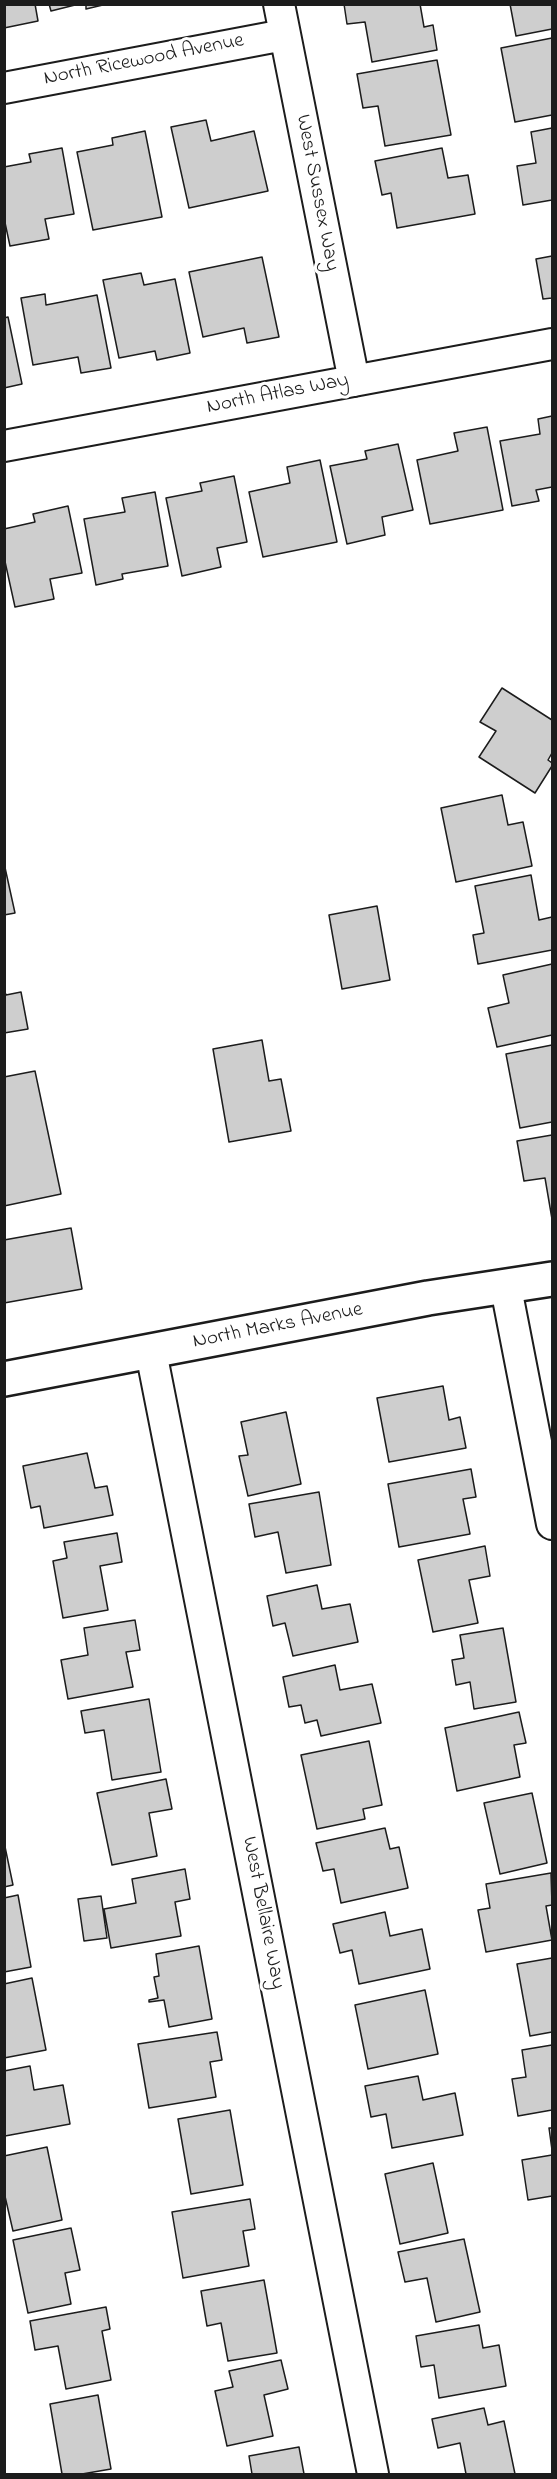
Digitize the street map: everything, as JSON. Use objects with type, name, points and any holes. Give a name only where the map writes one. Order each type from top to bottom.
[{"type":"main road","name":"North Marks Avenue","points":[[4,1379],[428,1298],[506,1288],[552,1279]]},
{"type":"street","name":"West Sussex Way","points":[[279,4],[354,381]]},
{"type":"street","name":"North Ricewood Avenue","points":[[4,88],[284,35]]},
{"type":"street","name":"North Atlas Way","points":[[4,446],[552,344]]},
{"type":"street","points":[[506,1288],[552,1524]]},
{"type":"street","name":"West Bellaire Way","points":[[152,1352],[373,2475]]},
{"type":"building","points":[[4,4],[35,4],[38,21],[4,28]]},
{"type":"building","points":[[49,4],[79,4],[51,11]]},
{"type":"building","points":[[86,4],[107,4],[86,9]]},
{"type":"building","points":[[344,4],[420,4],[424,27],[433,25],[437,50],[372,62],[365,22],[347,24]]},
{"type":"building","points":[[510,4],[552,4],[552,29],[516,36]]},
{"type":"building","points":[[552,38],[552,115],[515,122],[501,48]]},
{"type":"building","points":[[437,60],[451,135],[385,146],[378,106],[363,108],[357,74]]},
{"type":"building","points":[[206,120],[211,141],[254,131],[268,191],[189,208],[171,127]]},
{"type":"building","points":[[552,128],[552,200],[523,205],[517,166],[536,163],[531,132]]},
{"type":"building","points":[[145,131],[162,217],[93,230],[77,152],[113,145],[112,138]]},
{"type":"building","points":[[62,148],[74,214],[45,219],[49,239],[10,246],[4,218],[4,167],[31,162],[29,154]]},
{"type":"building","points":[[442,148],[448,178],[468,175],[475,214],[397,228],[391,193],[382,195],[375,161]]},
{"type":"building","points":[[552,256],[552,298],[543,299],[536,259]]},
{"type":"building","points":[[262,257],[279,337],[247,343],[244,328],[203,337],[189,272]]},
{"type":"building","points":[[141,273],[144,285],[175,279],[190,353],[157,360],[155,351],[119,358],[103,280]]},
{"type":"building","points":[[45,294],[46,305],[97,295],[111,368],[81,373],[78,357],[33,365],[21,298]]},
{"type":"building","points":[[8,317],[22,384],[4,388],[4,318]]},
{"type":"building","points":[[552,416],[552,487],[536,490],[539,501],[512,506],[500,441],[540,434],[538,419]]},
{"type":"building","points":[[487,427],[503,510],[430,524],[417,460],[458,451],[454,433]]},
{"type":"building","points":[[398,444],[413,510],[382,517],[385,535],[347,544],[330,466],[367,459],[365,451]]},
{"type":"building","points":[[320,460],[337,542],[263,557],[249,492],[290,483],[287,467]]},
{"type":"building","points":[[234,476],[247,542],[217,548],[221,567],[182,576],[166,498],[202,491],[200,483]]},
{"type":"building","points":[[155,492],[168,566],[122,574],[123,579],[96,585],[84,519],[125,512],[122,498]]},
{"type":"building","points":[[68,506],[82,573],[50,579],[54,599],[15,607],[4,557],[4,529],[35,522],[33,514]]},
{"type":"building","points":[[502,688],[552,720],[552,753],[548,760],[552,766],[535,793],[479,757],[496,731],[480,722]]},
{"type":"building","points":[[502,795],[508,825],[523,822],[532,866],[456,882],[441,808]]},
{"type":"building","points":[[4,863],[15,913],[4,915]]},
{"type":"building","points":[[531,875],[539,920],[552,917],[552,950],[478,964],[473,935],[484,933],[475,886]]},
{"type":"building","points":[[377,906],[390,980],[342,989],[329,915]]},
{"type":"building","points":[[552,964],[552,1035],[497,1047],[488,1008],[509,1003],[503,975]]},
{"type":"building","points":[[4,989],[6,995],[21,992],[28,1029],[4,1033]]},
{"type":"building","points":[[262,1040],[269,1081],[281,1079],[291,1131],[229,1142],[213,1049]]},
{"type":"building","points":[[552,1045],[552,1122],[520,1128],[506,1054]]},
{"type":"building","points":[[35,1071],[61,1194],[4,1206],[4,1077]]},
{"type":"building","points":[[552,1135],[552,1219],[545,1178],[524,1181],[517,1141]]},
{"type":"building","points":[[71,1228],[82,1289],[4,1303],[4,1240]]},
{"type":"building","points":[[443,1386],[449,1420],[460,1417],[466,1448],[389,1462],[377,1398]]},
{"type":"building","points":[[286,1412],[301,1484],[248,1496],[239,1456],[248,1455],[241,1422]]},
{"type":"building","points":[[87,1453],[95,1488],[107,1486],[113,1515],[44,1528],[40,1506],[31,1508],[23,1466]]},
{"type":"building","points":[[471,1469],[476,1497],[463,1499],[470,1534],[399,1547],[388,1484]]},
{"type":"building","points":[[319,1492],[331,1565],[286,1573],[278,1532],[255,1537],[249,1504]]},
{"type":"building","points":[[117,1533],[122,1562],[100,1566],[108,1610],[63,1618],[53,1561],[67,1558],[64,1542]]},
{"type":"building","points":[[485,1546],[490,1576],[469,1580],[478,1623],[433,1632],[418,1560]]},
{"type":"building","points":[[317,1585],[322,1609],[350,1604],[358,1642],[293,1656],[285,1623],[273,1626],[267,1596]]},
{"type":"building","points":[[135,1620],[140,1650],[126,1652],[133,1687],[68,1699],[61,1660],[88,1655],[84,1628]]},
{"type":"building","points":[[503,1628],[516,1702],[474,1709],[470,1682],[456,1685],[452,1660],[464,1658],[460,1635]]},
{"type":"building","points":[[335,1665],[340,1690],[372,1684],[381,1723],[321,1736],[317,1720],[305,1723],[301,1705],[289,1707],[283,1677]]},
{"type":"building","points":[[149,1699],[161,1772],[112,1780],[104,1730],[85,1733],[81,1711]]},
{"type":"building","points":[[519,1712],[526,1743],[514,1745],[520,1777],[457,1791],[445,1728]]},
{"type":"building","points":[[369,1741],[382,1805],[363,1809],[365,1819],[317,1829],[301,1755]]},
{"type":"building","points":[[166,1779],[172,1809],[149,1813],[157,1856],[112,1865],[97,1793]]},
{"type":"building","points":[[532,1793],[547,1863],[500,1874],[484,1803]]},
{"type":"building","points":[[385,1828],[390,1849],[399,1847],[408,1888],[341,1903],[334,1869],[323,1871],[316,1843]]},
{"type":"building","points":[[4,1842],[13,1885],[4,1887]]},
{"type":"building","points":[[185,1869],[190,1899],[175,1902],[181,1936],[111,1948],[104,1909],[136,1903],[132,1879]]},
{"type":"building","points":[[551,1873],[552,1905],[546,1906],[552,1940],[486,1952],[478,1910],[490,1908],[486,1884]]},
{"type":"building","points":[[18,1895],[31,1967],[4,1972],[4,1898]]},
{"type":"building","points":[[101,1896],[107,1938],[84,1941],[78,1899]]},
{"type":"building","points":[[385,1912],[390,1936],[422,1929],[430,1969],[359,1984],[352,1950],[340,1953],[333,1924]]},
{"type":"building","points":[[199,1946],[212,2019],[169,2027],[164,2000],[149,2002],[149,2000],[158,1998],[154,1977],[159,1976],[156,1954]]},
{"type":"building","points":[[552,1958],[552,2032],[530,2036],[517,1964]]},
{"type":"building","points":[[32,1978],[46,2050],[4,2058],[4,1984]]},
{"type":"building","points":[[425,1990],[438,2054],[368,2069],[355,2005]]},
{"type":"building","points":[[217,2032],[222,2060],[210,2062],[216,2097],[149,2108],[138,2044]]},
{"type":"building","points":[[552,2045],[552,2110],[518,2116],[512,2079],[526,2077],[522,2050]]},
{"type":"building","points":[[30,2066],[34,2090],[63,2085],[70,2124],[5,2136],[4,2071]]},
{"type":"building","points":[[418,2076],[423,2100],[455,2093],[463,2135],[392,2148],[386,2114],[371,2117],[365,2086]]},
{"type":"building","points":[[230,2110],[243,2185],[191,2194],[178,2119]]},
{"type":"building","points":[[549,2128],[552,2128],[552,2150]]},
{"type":"building","points":[[47,2147],[62,2220],[13,2231],[4,2192],[4,2156]]},
{"type":"building","points":[[552,2155],[552,2196],[528,2200],[522,2160]]},
{"type":"building","points":[[433,2163],[448,2233],[400,2244],[385,2174]]},
{"type":"building","points":[[250,2199],[255,2229],[243,2231],[249,2266],[183,2278],[172,2212]]},
{"type":"building","points":[[71,2228],[80,2270],[65,2273],[71,2304],[28,2313],[13,2240]]},
{"type":"building","points":[[464,2239],[480,2312],[436,2322],[427,2278],[405,2282],[398,2252]]},
{"type":"building","points":[[264,2280],[277,2353],[228,2361],[221,2323],[207,2326],[201,2291]]},
{"type":"building","points":[[106,2307],[110,2329],[102,2331],[111,2380],[66,2389],[58,2346],[35,2350],[30,2321]]},
{"type":"building","points":[[479,2325],[483,2348],[499,2345],[506,2386],[439,2398],[434,2365],[421,2367],[416,2336]]},
{"type":"building","points":[[281,2360],[288,2389],[264,2395],[273,2436],[227,2446],[215,2391],[233,2387],[229,2371]]},
{"type":"building","points":[[98,2395],[111,2469],[82,2474],[62,2474],[50,2404]]},
{"type":"building","points":[[484,2408],[488,2425],[504,2421],[515,2474],[466,2474],[460,2443],[438,2448],[432,2419]]},
{"type":"building","points":[[299,2447],[304,2474],[252,2474],[249,2456]]}]
